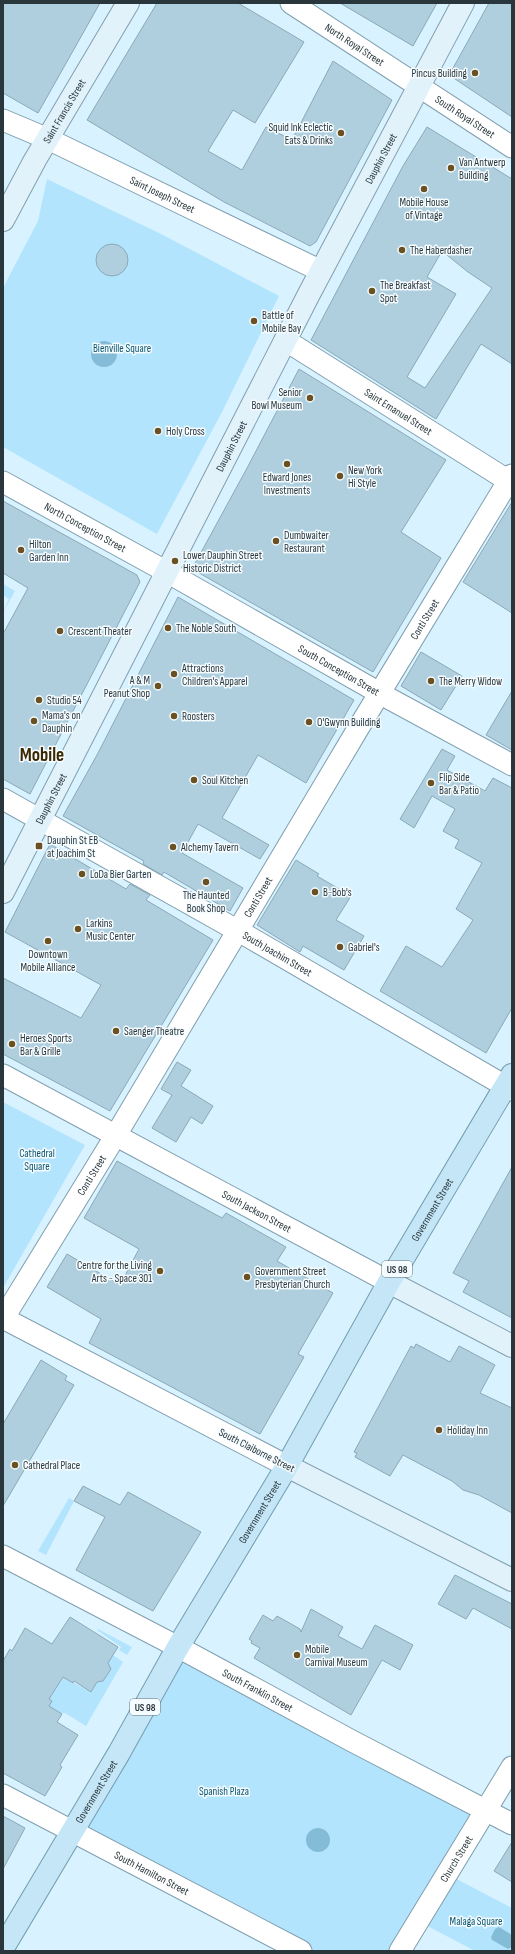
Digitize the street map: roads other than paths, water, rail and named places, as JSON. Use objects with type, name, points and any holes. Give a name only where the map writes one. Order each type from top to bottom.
[{"type":"main road","name":"Government Street","points":[[3,1948],[73,1832],[178,1647],[287,1466],[389,1282],[510,1084]]},
{"type":"street","name":"Saint Francis Street","points":[[3,220],[48,139],[128,3]]},
{"type":"street","name":"North Royal Street","points":[[291,3],[418,87]]},
{"type":"street","name":"Dauphin Street","points":[[3,892],[285,340],[463,3]]},
{"type":"street","name":"South Royal Street","points":[[418,87],[512,147]]},
{"type":"street","name":"Saint Joseph Street","points":[[3,120],[48,139],[321,271]]},
{"type":"street","name":"Saint Emanuel Street","points":[[285,340],[511,479]]},
{"type":"street","name":"Conti Street","points":[[3,1318],[116,1135],[379,693],[511,479]]},
{"type":"street","name":"North Conception Street","points":[[3,482],[167,572]]},
{"type":"street","name":"South Conception Street","points":[[167,572],[379,693],[512,765]]},
{"type":"street","name":"South Joachim Street","points":[[3,799],[510,1084]]},
{"type":"street","name":"South Jackson Street","points":[[3,1075],[389,1282],[512,1346]]},
{"type":"street","name":"South Claiborne Street","points":[[3,1318],[287,1466],[512,1580]]},
{"type":"street","name":"South Franklin Street","points":[[3,1556],[512,1824]]},
{"type":"street","name":"Church Street","points":[[400,1951],[512,1767]]},
{"type":"street","name":"South Hamilton Street","points":[[3,1795],[301,1951]]},
{"type":"place","name":"Pincus Building","points":[[475,73]]},
{"type":"place","name":"Squid Ink Eclectic Eats & Drinks","points":[[341,133]]},
{"type":"place","name":"Van Antwerp Building","points":[[451,168]]},
{"type":"place","name":"Mobile House of Vintage","points":[[424,189]]},
{"type":"place","name":"The Haberdasher","points":[[402,250]]},
{"type":"place","name":"The Breakfast Spot","points":[[372,291]]},
{"type":"place","name":"Battle of Mobile Bay","points":[[254,321]]},
{"type":"place","name":"Senior Bowl Museum","points":[[310,398]]},
{"type":"place","name":"Holy Cross","points":[[158,431]]},
{"type":"place","name":"Edward Jones Investments","points":[[287,464]]},
{"type":"place","name":"New York Hi Style","points":[[340,476]]},
{"type":"place","name":"Dumbwaiter Restaurant","points":[[276,541]]},
{"type":"place","name":"Hilton Garden Inn","points":[[21,550]]},
{"type":"place","name":"Lower Dauphin Street Historic District","points":[[175,561]]},
{"type":"place","name":"The Noble South","points":[[168,628]]},
{"type":"place","name":"Crescent Theater","points":[[60,631]]},
{"type":"place","name":"Attractions Children's Apparel","points":[[174,674]]},
{"type":"place","name":"The Merry Widow","points":[[431,681]]},
{"type":"place","name":"A & M Peanut Shop","points":[[158,686]]},
{"type":"place","name":"Studio 54","points":[[39,700]]},
{"type":"place","name":"Roosters","points":[[174,716]]},
{"type":"place","name":"Mama's on Dauphin","points":[[34,721]]},
{"type":"place","name":"O'Gwynn Building","points":[[309,722]]},
{"type":"place","name":"Soul Kitchen","points":[[194,780]]},
{"type":"place","name":"Flip Side Bar & Patio","points":[[431,783]]},
{"type":"place","name":"Dauphin St EB at Joachim St","points":[[39,846]]},
{"type":"place","name":"Alchemy Tavern","points":[[173,847]]},
{"type":"place","name":"LoDa Bier Garten","points":[[82,874]]},
{"type":"place","name":"The Haunted Book Shop","points":[[206,882]]},
{"type":"place","name":"B-Bob's","points":[[315,892]]},
{"type":"place","name":"Larkins Music Center","points":[[78,929]]},
{"type":"place","name":"Downtown Mobile Alliance","points":[[48,941]]},
{"type":"place","name":"Gabriel's","points":[[340,947]]},
{"type":"place","name":"Saenger Theatre","points":[[116,1031]]},
{"type":"place","name":"Heroes Sports Bar & Grille","points":[[12,1044]]},
{"type":"place","name":"Centre for the Living Arts - Space 301","points":[[160,1271]]},
{"type":"place","name":"Government Street Presbyterian Church","points":[[247,1277]]},
{"type":"place","name":"Holiday Inn","points":[[439,1430]]},
{"type":"place","name":"Cathedral Place","points":[[15,1465]]},
{"type":"place","name":"Mobile Carnival Museum","points":[[297,1655]]},
{"type":"district","name":"Mobile","points":[[42,754]]},
{"type":"park label","name":"Bienville Square","points":[[122,348]]},
{"type":"park label","name":"Cathedral Square","points":[[37,1159]]},
{"type":"park label","name":"Spanish Plaza","points":[[224,1791]]},
{"type":"park label","name":"Malaga Square","points":[[476,1921]]}]
